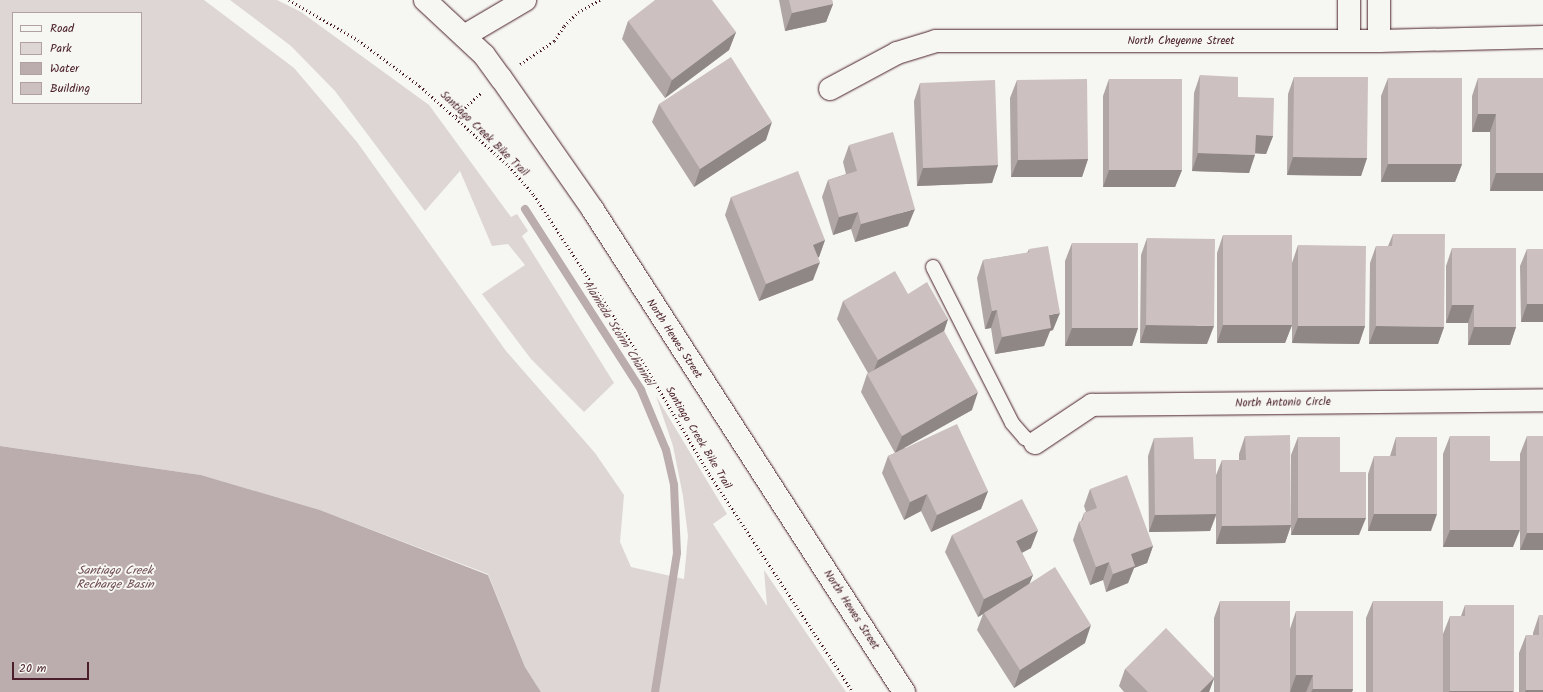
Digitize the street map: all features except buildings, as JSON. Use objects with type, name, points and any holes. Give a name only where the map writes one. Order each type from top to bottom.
[{"type":"street","name":"North Hewes Street","points":[[425,0],[484,55],[501,78],[592,210],[904,692]]},
{"type":"street","points":[[464,36],[525,0]]},
{"type":"street","points":[[1349,0],[1349,40]]},
{"type":"street","points":[[1379,0],[1379,41]]},
{"type":"street","name":"North Cheyenne Street","points":[[830,89],[897,53],[936,41],[1379,41],[1543,37]]},
{"type":"street","name":"North Antonio Circle","points":[[1035,443],[1092,405],[1543,400]]},
{"type":"lane","points":[[933,267],[1012,423],[1025,438],[1035,443]]},
{"type":"path","name":"Santiago Creek Bike Trail","points":[[289,0],[358,40],[456,116],[509,166],[534,195],[635,349],[710,475],[853,692]]},
{"type":"path","points":[[456,116],[466,105],[501,78],[554,41],[564,26],[578,12],[600,0]]},
{"type":"green space","points":[[0,0],[204,0],[294,68],[357,142],[506,351],[595,453],[624,495],[620,542],[631,567],[684,579],[688,536],[683,496],[673,446],[656,396],[727,514],[713,524],[767,606],[764,570],[846,692],[541,692],[525,667],[488,574],[320,510],[201,475],[0,446]]},
{"type":"green space","points":[[230,0],[277,0],[301,12],[429,105],[511,217],[517,214],[528,231],[522,236],[614,383],[584,412],[531,359],[482,294],[525,265],[508,244],[492,246],[460,171],[425,211],[335,91],[291,46]]},
{"type":"water","name":"Santiago Creek Recharge Basin","points":[[0,446],[201,475],[320,510],[488,575],[525,667],[541,692],[0,692]]},
{"type":"waterway","name":"Alameda Storm Channel","points":[[525,209],[641,390],[666,450],[674,485],[677,553],[655,692]]}]
